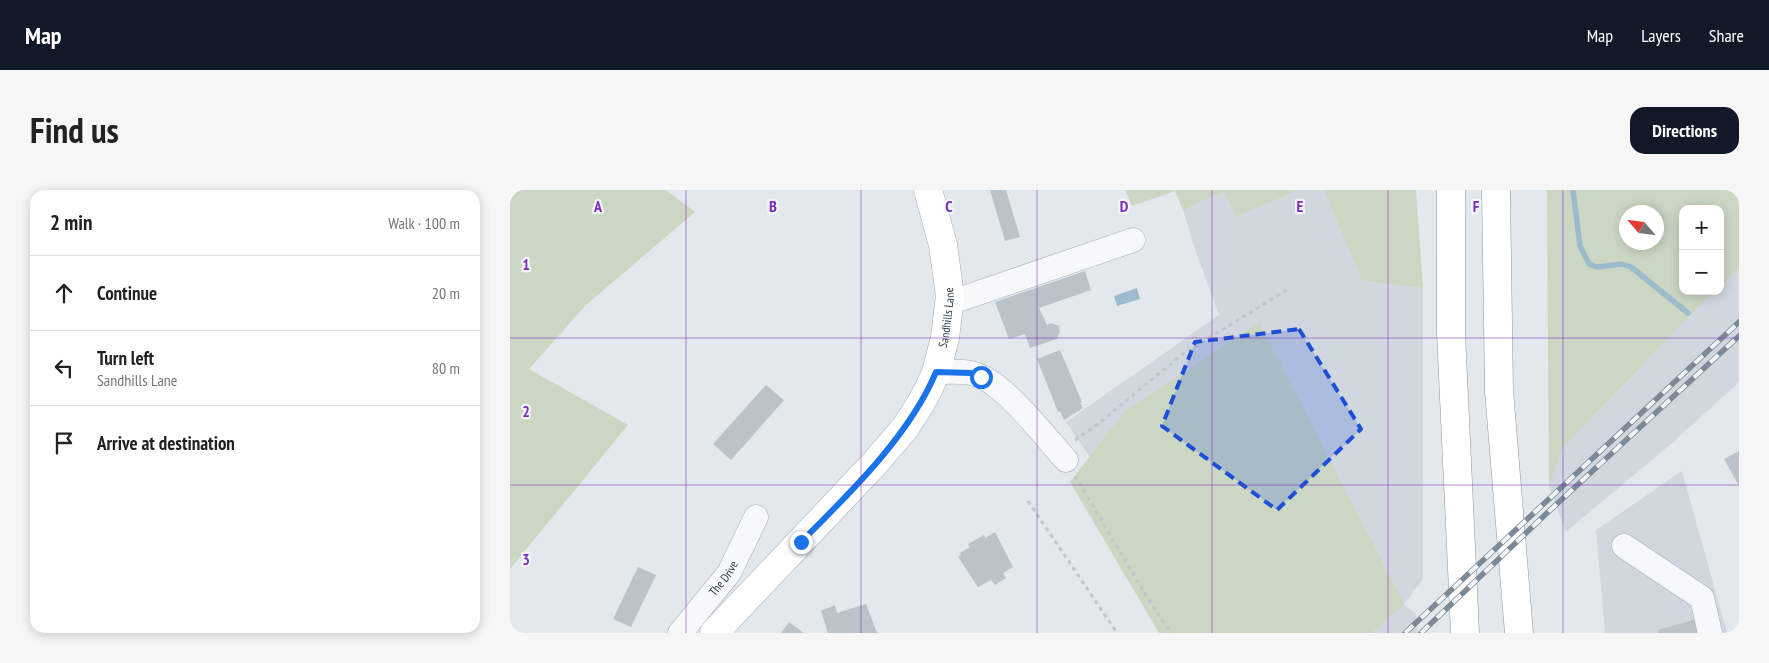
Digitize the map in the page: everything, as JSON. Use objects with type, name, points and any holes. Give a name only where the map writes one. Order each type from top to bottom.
[{"type":"main road","name":"Sandhills Lane","points":[[714,633],[874,464],[905,428],[921,403],[936,372],[945,338],[950,296],[943,245],[928,190]]},
{"type":"main road","points":[[1450,190],[1451,333],[1465,633]]},
{"type":"main road","points":[[1496,190],[1499,391],[1519,633]]},
{"type":"street","points":[[949,303],[1133,240]]},
{"type":"street","points":[[936,372],[971,373],[1003,391],[1063,457]]},
{"type":"street","name":"The Drive","points":[[680,633],[729,573],[756,517]]},
{"type":"street","points":[[1624,546],[1702,598],[1710,633]]},
{"type":"path","points":[[1171,633],[1147,597],[1063,457],[1182,354],[1290,288]]},
{"type":"path","points":[[1028,501],[1117,633]]},
{"type":"highlighted area","points":[[1299,329],[1361,429],[1277,510],[1162,426],[1195,342]]},
{"type":"shaded area","points":[[1299,190],[1324,190],[1362,281],[1423,288],[1423,579],[1404,604],[1416,614],[1418,633],[1372,633],[1403,603],[1124,412],[1090,457],[1066,422],[1219,315],[1183,210],[1224,192],[1236,217]]},
{"type":"shaded area","points":[[1739,269],[1739,382],[1672,443],[1566,532],[1549,487],[1563,447],[1710,295],[1724,295],[1724,282]]},
{"type":"shaded area","points":[[1682,471],[1727,633],[1605,633],[1596,530]]},
{"type":"green space","points":[[510,190],[666,190],[695,212],[586,305],[529,369],[628,425],[510,569]]},
{"type":"green space","points":[[1125,190],[1299,190],[1236,217],[1224,192],[1183,210],[1175,191],[1132,206]]},
{"type":"green space","points":[[1324,190],[1416,190],[1423,288],[1362,281]]},
{"type":"green space","points":[[1547,190],[1739,190],[1739,269],[1724,282],[1724,205],[1679,205],[1679,295],[1710,295],[1563,447],[1549,487]]},
{"type":"green space","points":[[1259,322],[1404,604],[1372,633],[1159,633],[1070,482],[1124,412]]},
{"type":"water","points":[[1137,288],[1140,299],[1117,306],[1114,296]]},
{"type":"building","points":[[990,190],[1006,190],[1020,237],[1005,241]]},
{"type":"building","points":[[1085,271],[1091,290],[1039,308],[1047,325],[1051,323],[1059,326],[1060,332],[1057,339],[1030,348],[1025,334],[1009,339],[995,302]]},
{"type":"building","points":[[1060,350],[1083,408],[1064,420],[1060,411],[1058,412],[1037,359]]},
{"type":"building","points":[[766,385],[784,400],[731,460],[713,444]]},
{"type":"building","points":[[1739,451],[1739,486],[1724,459]]},
{"type":"building","points":[[995,532],[1013,567],[1003,573],[1006,578],[995,585],[991,580],[978,587],[958,557],[961,555],[960,553],[970,547],[968,544],[984,535],[985,538]]},
{"type":"building","points":[[638,567],[656,575],[631,627],[613,619]]},
{"type":"building","points":[[866,604],[877,633],[828,633],[821,611],[835,605],[837,613]]},
{"type":"building","points":[[1700,618],[1705,633],[1658,633],[1658,630]]},
{"type":"building","points":[[789,622],[804,633],[781,633]]},
{"type":"waterway","points":[[1573,190],[1580,246],[1589,264],[1597,267],[1622,264],[1631,267],[1688,313]]},
{"type":"railway","points":[[1405,633],[1739,322]]},
{"type":"railway","points":[[1421,633],[1547,513],[1739,336]]},
{"type":"route","points":[[801,542],[905,428],[921,403],[936,372],[971,373],[981,377]]}]
